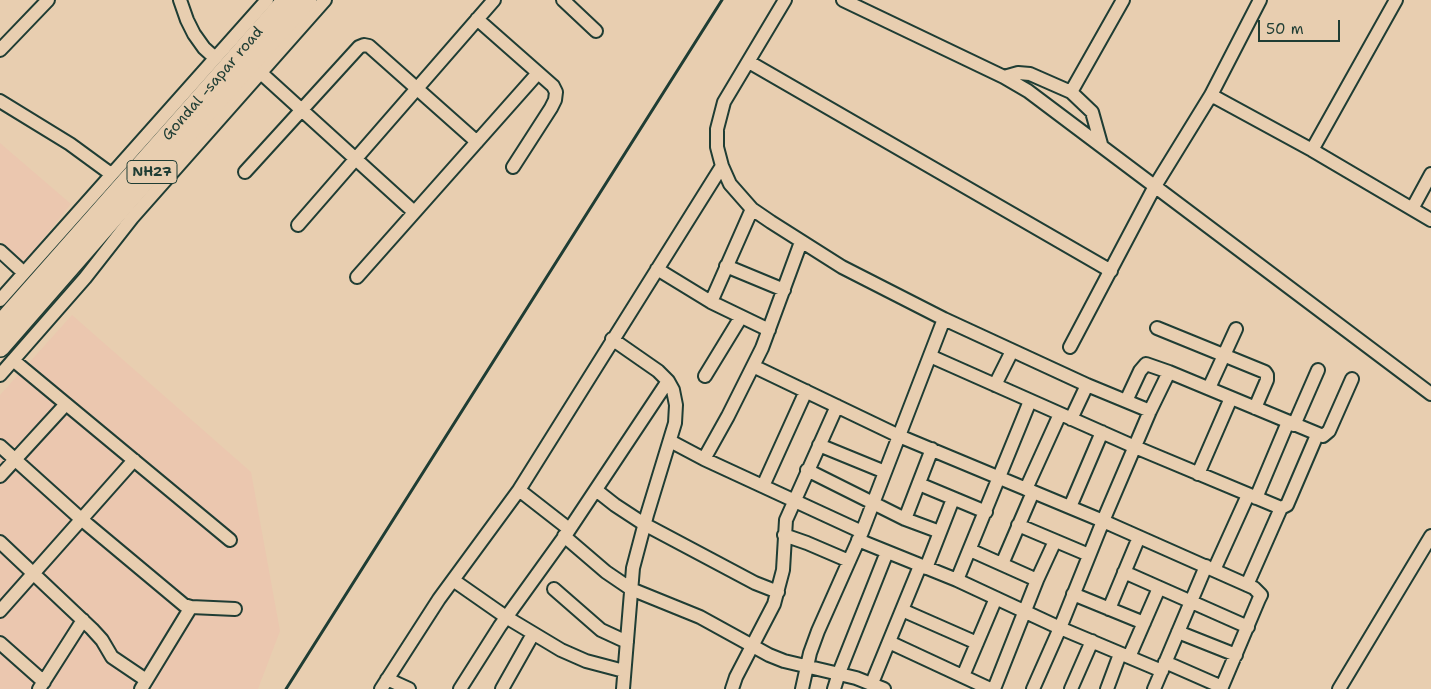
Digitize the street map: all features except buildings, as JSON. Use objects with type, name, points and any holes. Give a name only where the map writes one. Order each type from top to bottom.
[{"type":"highway","name":"Gondal -sapar road","points":[[0,325],[287,0]]},
{"type":"highway","name":"NH27","points":[[6,354],[136,191],[307,0]]},
{"type":"street","points":[[180,0],[194,34],[204,48],[215,58]]},
{"type":"street","points":[[0,300],[110,174],[267,0]]},
{"type":"street","points":[[0,375],[6,354],[50,315],[85,278],[132,218],[325,0]]},
{"type":"street","points":[[298,225],[494,0]]},
{"type":"street","points":[[786,0],[724,102],[719,115],[717,147],[722,166],[730,184],[752,209],[842,267],[944,319],[1087,385],[1150,411]]},
{"type":"street","points":[[843,0],[1004,77],[1028,91],[1101,144],[1431,394]]},
{"type":"street","points":[[1071,92],[1123,0]]},
{"type":"street","points":[[1070,347],[1156,186],[1211,95],[1260,0]]},
{"type":"street","points":[[1312,150],[1396,0]]},
{"type":"street","points":[[0,50],[46,1]]},
{"type":"street","points":[[566,1],[596,31]]},
{"type":"street","points":[[477,19],[553,86],[556,92],[556,100],[513,167]]},
{"type":"street","points":[[245,172],[359,47],[364,45],[370,46],[477,142]]},
{"type":"street","points":[[749,62],[1111,270]]},
{"type":"street","points":[[261,73],[414,212]]},
{"type":"street","points":[[357,276],[538,73]]},
{"type":"street","points":[[1004,77],[1018,73],[1030,74],[1071,92],[1092,112],[1101,144]]},
{"type":"street","points":[[1211,95],[1312,150],[1431,220]]},
{"type":"street","points":[[0,101],[70,144],[110,174]]},
{"type":"street","points":[[409,689],[384,684],[453,580],[519,490],[722,166]]},
{"type":"street","points":[[1412,209],[1431,174]]},
{"type":"street","points":[[711,302],[752,209]]},
{"type":"street","points":[[704,459],[753,366],[769,330],[801,242]]},
{"type":"street","points":[[0,251],[24,272]]},
{"type":"street","points":[[726,266],[784,290]]},
{"type":"street","points":[[657,270],[711,302],[769,330]]},
{"type":"street","points":[[705,376],[741,317]]},
{"type":"street","points":[[802,689],[806,667],[818,631],[860,536],[944,319]]},
{"type":"street","points":[[1157,328],[1265,372],[1267,380],[1255,408]]},
{"type":"street","points":[[1209,388],[1236,329]]},
{"type":"street","points":[[612,339],[658,370],[673,390],[676,405],[675,423],[644,524],[633,568],[623,689]]},
{"type":"street","points":[[995,385],[1012,351]]},
{"type":"street","points":[[6,354],[230,540]]},
{"type":"street","points":[[930,356],[1135,447],[1281,508]]},
{"type":"street","points":[[1126,401],[1140,371],[1146,364],[1170,372],[1323,436],[1329,431],[1352,379]]},
{"type":"street","points":[[670,441],[704,459],[794,500],[887,552],[957,580],[1024,612],[1125,655],[1222,688],[1261,595],[1254,588],[1070,507],[899,436],[753,366]]},
{"type":"street","points":[[1154,689],[1191,602],[1252,496],[1318,370]]},
{"type":"street","points":[[1033,689],[1060,628],[1102,521],[1150,411],[1170,372]]},
{"type":"street","points":[[460,689],[506,617],[567,533],[668,381]]},
{"type":"street","points":[[1002,564],[1030,490],[1065,416],[1087,385]]},
{"type":"street","points":[[763,486],[806,391]]},
{"type":"street","points":[[1198,474],[1231,398]]},
{"type":"street","points":[[957,580],[1030,401]]},
{"type":"street","points":[[0,476],[66,404]]},
{"type":"street","points":[[732,689],[752,645],[774,604],[783,570],[786,520],[837,406]]},
{"type":"street","points":[[1070,507],[1102,432]]},
{"type":"street","points":[[1247,585],[1281,508],[1287,505],[1317,435]]},
{"type":"street","points":[[819,445],[885,472]]},
{"type":"street","points":[[0,446],[81,519],[184,605],[235,609]]},
{"type":"street","points":[[905,519],[932,449]]},
{"type":"street","points":[[0,611],[134,460]]},
{"type":"street","points":[[807,470],[905,519],[940,532]]},
{"type":"street","points":[[919,484],[986,512]]},
{"type":"street","points":[[519,490],[567,533],[606,572],[631,589],[700,617],[784,662],[839,673],[878,686],[888,642],[940,532],[953,499]]},
{"type":"street","points":[[596,490],[644,524],[755,583],[778,592]]},
{"type":"street","points":[[1018,525],[1089,555]]},
{"type":"street","points":[[784,536],[807,543],[849,561]]},
{"type":"street","points":[[1339,689],[1431,536]]},
{"type":"street","points":[[1109,609],[1139,537]]},
{"type":"street","points":[[994,689],[1037,580],[1055,541]]},
{"type":"street","points":[[0,542],[83,620],[102,640],[112,657],[144,685],[191,607]]},
{"type":"street","points":[[970,550],[1037,580]]},
{"type":"street","points":[[834,689],[887,552]]},
{"type":"street","points":[[1124,572],[1248,627]]},
{"type":"street","points":[[453,580],[506,617],[561,650],[586,661],[624,671]]},
{"type":"street","points":[[1107,689],[1144,623],[1159,588]]},
{"type":"street","points":[[554,589],[601,630],[627,642]]},
{"type":"street","points":[[1073,594],[1144,623]]},
{"type":"street","points":[[962,676],[996,598]]},
{"type":"street","points":[[902,610],[977,643]]},
{"type":"street","points":[[0,643],[41,685],[83,620]]},
{"type":"street","points":[[1178,632],[1236,655]]},
{"type":"street","points":[[502,689],[534,634]]},
{"type":"street","points":[[1071,689],[1092,641]]},
{"type":"street","points":[[888,642],[990,689]]},
{"type":"shaded area","points":[[0,143],[71,204],[24,263],[0,240]]},
{"type":"shaded area","points":[[72,315],[251,472],[280,631],[258,689],[0,689],[0,395]]},
{"type":"railway","points":[[286,689],[722,0]]}]
